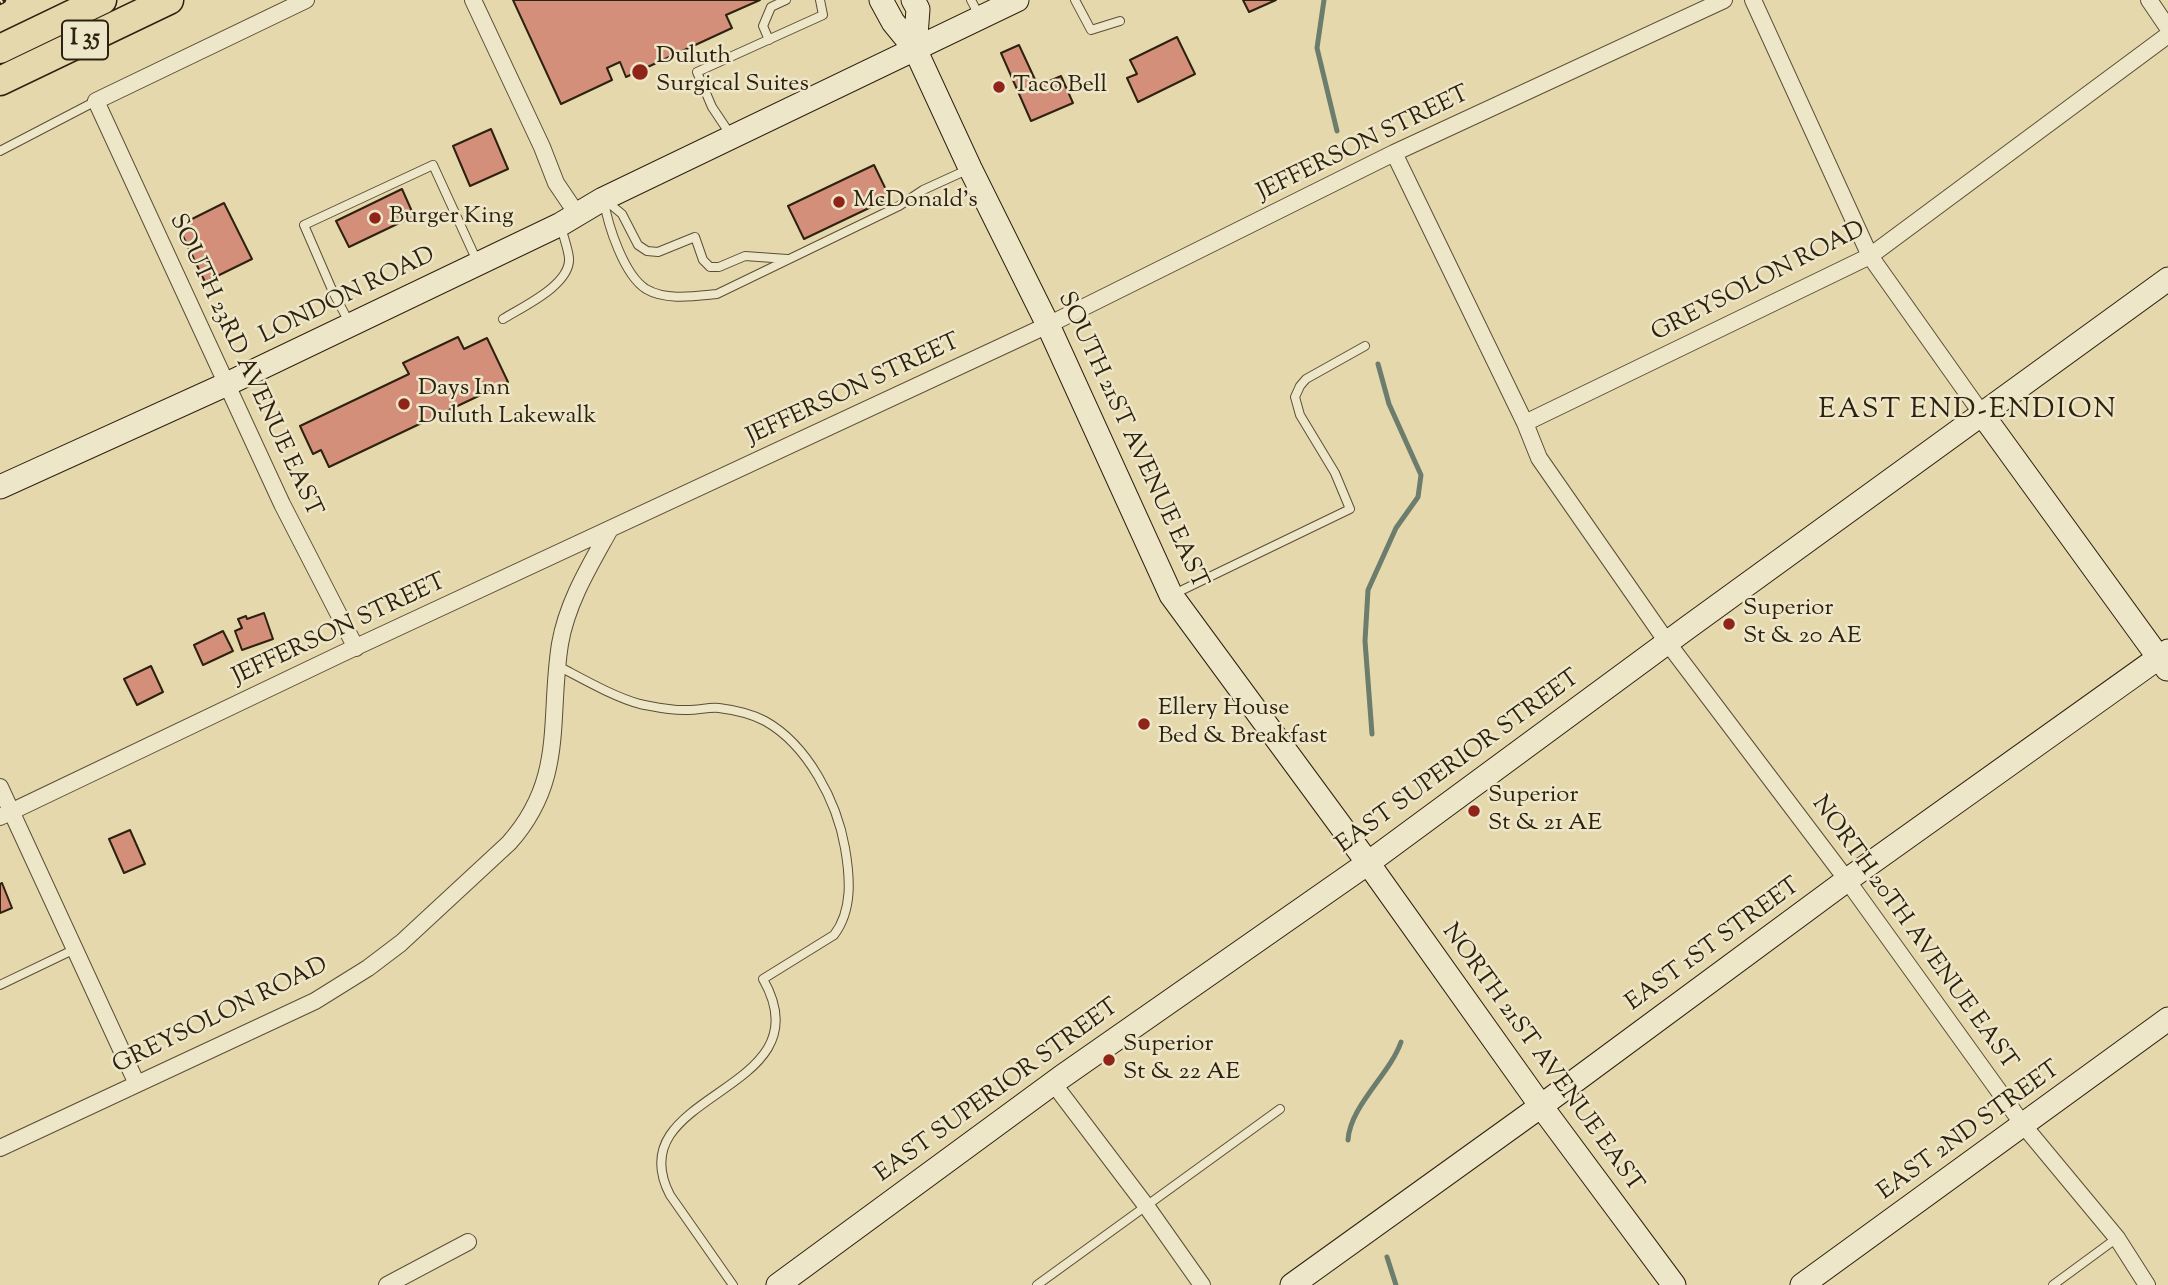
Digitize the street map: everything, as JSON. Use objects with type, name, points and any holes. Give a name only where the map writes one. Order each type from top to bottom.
[{"type":"highway","name":"I 35","points":[[0,49],[102,0]]},
{"type":"highway","name":"I 35","points":[[0,81],[169,0]]},
{"type":"street","points":[[96,101],[306,0]]},
{"type":"street","points":[[473,0],[542,147],[569,219]]},
{"type":"street","name":"SOUTH 21ST AVENUE EAST","points":[[881,0],[893,22],[915,49],[970,168],[1048,325],[1171,595],[1368,863]]},
{"type":"street","name":"SOUTH 21ST AVENUE EAST","points":[[913,0],[918,9],[915,49]]},
{"type":"street","name":"LONDON ROAD","points":[[0,487],[227,384],[478,264],[603,199],[915,49],[976,9],[1017,0]]},
{"type":"street","name":"JEFFERSON STREET","points":[[6,815],[356,648],[1048,325],[1394,153],[1724,0]]},
{"type":"street","points":[[1753,0],[1870,256],[1982,414],[2165,660]]},
{"type":"street","points":[[2148,0],[2168,28]]},
{"type":"street","name":"GREYSOLON ROAD","points":[[1525,424],[1870,256],[2168,35]]},
{"type":"street","name":"SOUTH 23RD AVENUE EAST","points":[[96,101],[282,503],[356,648]]},
{"type":"street","name":"NORTH 20TH AVENUE EAST","points":[[1394,153],[1539,458],[1667,642],[1847,880],[2024,1126],[2117,1238],[2147,1285]]},
{"type":"street","name":"EAST SUPERIOR STREET","points":[[778,1285],[1053,1083],[1368,863],[1667,642],[2168,279]]},
{"type":"street","name":"GREYSOLON ROAD","points":[[0,1148],[315,1001],[401,943],[509,843],[529,817],[542,793],[554,735],[560,645],[582,580],[609,531]]},
{"type":"street","name":"EAST 1ST STREET","points":[[1292,1285],[1541,1106],[1847,880],[2165,660]]},
{"type":"street","points":[[0,787],[6,815],[75,949],[138,1084]]},
{"type":"street","name":"NORTH 21ST AVENUE EAST","points":[[1368,863],[1541,1106],[1674,1285]]},
{"type":"street","name":"EAST 2ND STREET","points":[[1802,1285],[2168,1020]]},
{"type":"street","points":[[1053,1083],[1202,1285]]},
{"type":"street","points":[[387,1285],[468,1242]]},
{"type":"lane","points":[[769,40],[763,26],[771,7],[786,0]]},
{"type":"lane","points":[[732,136],[712,107],[697,72],[823,15],[820,0]]},
{"type":"lane","points":[[1075,0],[1091,30],[1120,21]]},
{"type":"lane","points":[[0,151],[96,101]]},
{"type":"lane","points":[[350,324],[304,225],[433,165],[478,264]]},
{"type":"lane","points":[[603,199],[607,221],[633,276],[647,290],[686,297],[717,294],[970,168]]},
{"type":"lane","points":[[603,199],[622,214],[638,244],[647,251],[659,252],[695,237],[703,260],[710,267],[719,267],[745,256],[788,259]]},
{"type":"lane","points":[[503,319],[556,285],[566,273],[569,260],[569,219]]},
{"type":"lane","points":[[1171,595],[1350,509],[1335,473],[1300,415],[1295,397],[1306,379],[1365,346]]},
{"type":"lane","points":[[558,666],[636,703],[668,709],[716,708],[764,720],[787,739],[810,764],[829,792],[836,810],[849,871],[848,901],[841,926],[834,935],[763,979],[771,993],[776,1013],[773,1041],[764,1054],[739,1078],[678,1124],[662,1149],[660,1158],[660,1171],[670,1195],[733,1285]]},
{"type":"lane","points":[[0,985],[75,949]]},
{"type":"lane","points":[[1037,1285],[1280,1109]]},
{"type":"lane","points":[[2053,1285],[2117,1238]]},
{"type":"building","points":[[513,0],[760,0],[726,15],[732,28],[626,77],[620,62],[607,68],[612,80],[561,104]]},
{"type":"building","points":[[1243,0],[1276,0],[1249,12]]},
{"type":"building","points":[[1177,37],[1195,74],[1138,102],[1127,78],[1137,74],[1130,60]]},
{"type":"building","points":[[1019,45],[1038,86],[1061,76],[1073,103],[1031,121],[1001,53]]},
{"type":"building","points":[[491,129],[508,169],[470,186],[453,146]]},
{"type":"building","name":"McDonald's","points":[[874,165],[890,198],[804,239],[788,206]]},
{"type":"building","name":"Burger King","points":[[402,189],[414,216],[349,247],[336,221]]},
{"type":"building","points":[[224,203],[252,259],[205,282],[178,226]]},
{"type":"building","name":"Days Inn Duluth Lakewalk","points":[[458,337],[464,349],[487,338],[508,382],[329,467],[321,450],[313,454],[300,426],[409,374],[403,363]]},
{"type":"building","points":[[264,613],[273,639],[242,650],[235,631],[242,628],[238,619]]},
{"type":"building","points":[[223,631],[233,651],[203,665],[194,645]]},
{"type":"building","points":[[151,666],[163,692],[137,705],[124,679]]},
{"type":"building","points":[[130,830],[145,864],[124,873],[109,839]]},
{"type":"building","points":[[2,883],[12,908],[0,913],[0,884]]},
{"type":"waterway","points":[[1324,0],[1317,48],[1337,131]]},
{"type":"waterway","points":[[1372,734],[1365,641],[1368,590],[1396,528],[1418,497],[1421,475],[1389,404],[1378,364]]},
{"type":"waterway","points":[[1348,1140],[1350,1127],[1363,1102],[1396,1054],[1401,1042]]},
{"type":"waterway","points":[[1387,1257],[1396,1285]]},
{"type":"place","name":"Duluth Surgical Suites","points":[[640,72]]},
{"type":"place","name":"Taco Bell","points":[[999,87]]},
{"type":"place","name":"McDonald's","points":[[839,202]]},
{"type":"place","name":"Burger King","points":[[375,218]]},
{"type":"place","name":"Days Inn Duluth Lakewalk","points":[[404,404]]},
{"type":"place","name":"Superior St & 20 AE","points":[[1729,624]]},
{"type":"place","name":"Ellery House Bed & Breakfast","points":[[1144,724]]},
{"type":"place","name":"Superior St & 21 AE","points":[[1474,811]]},
{"type":"place","name":"Superior St & 22 AE","points":[[1109,1060]]},
{"type":"district","name":"EAST END-ENDION","points":[[1968,412]]}]
